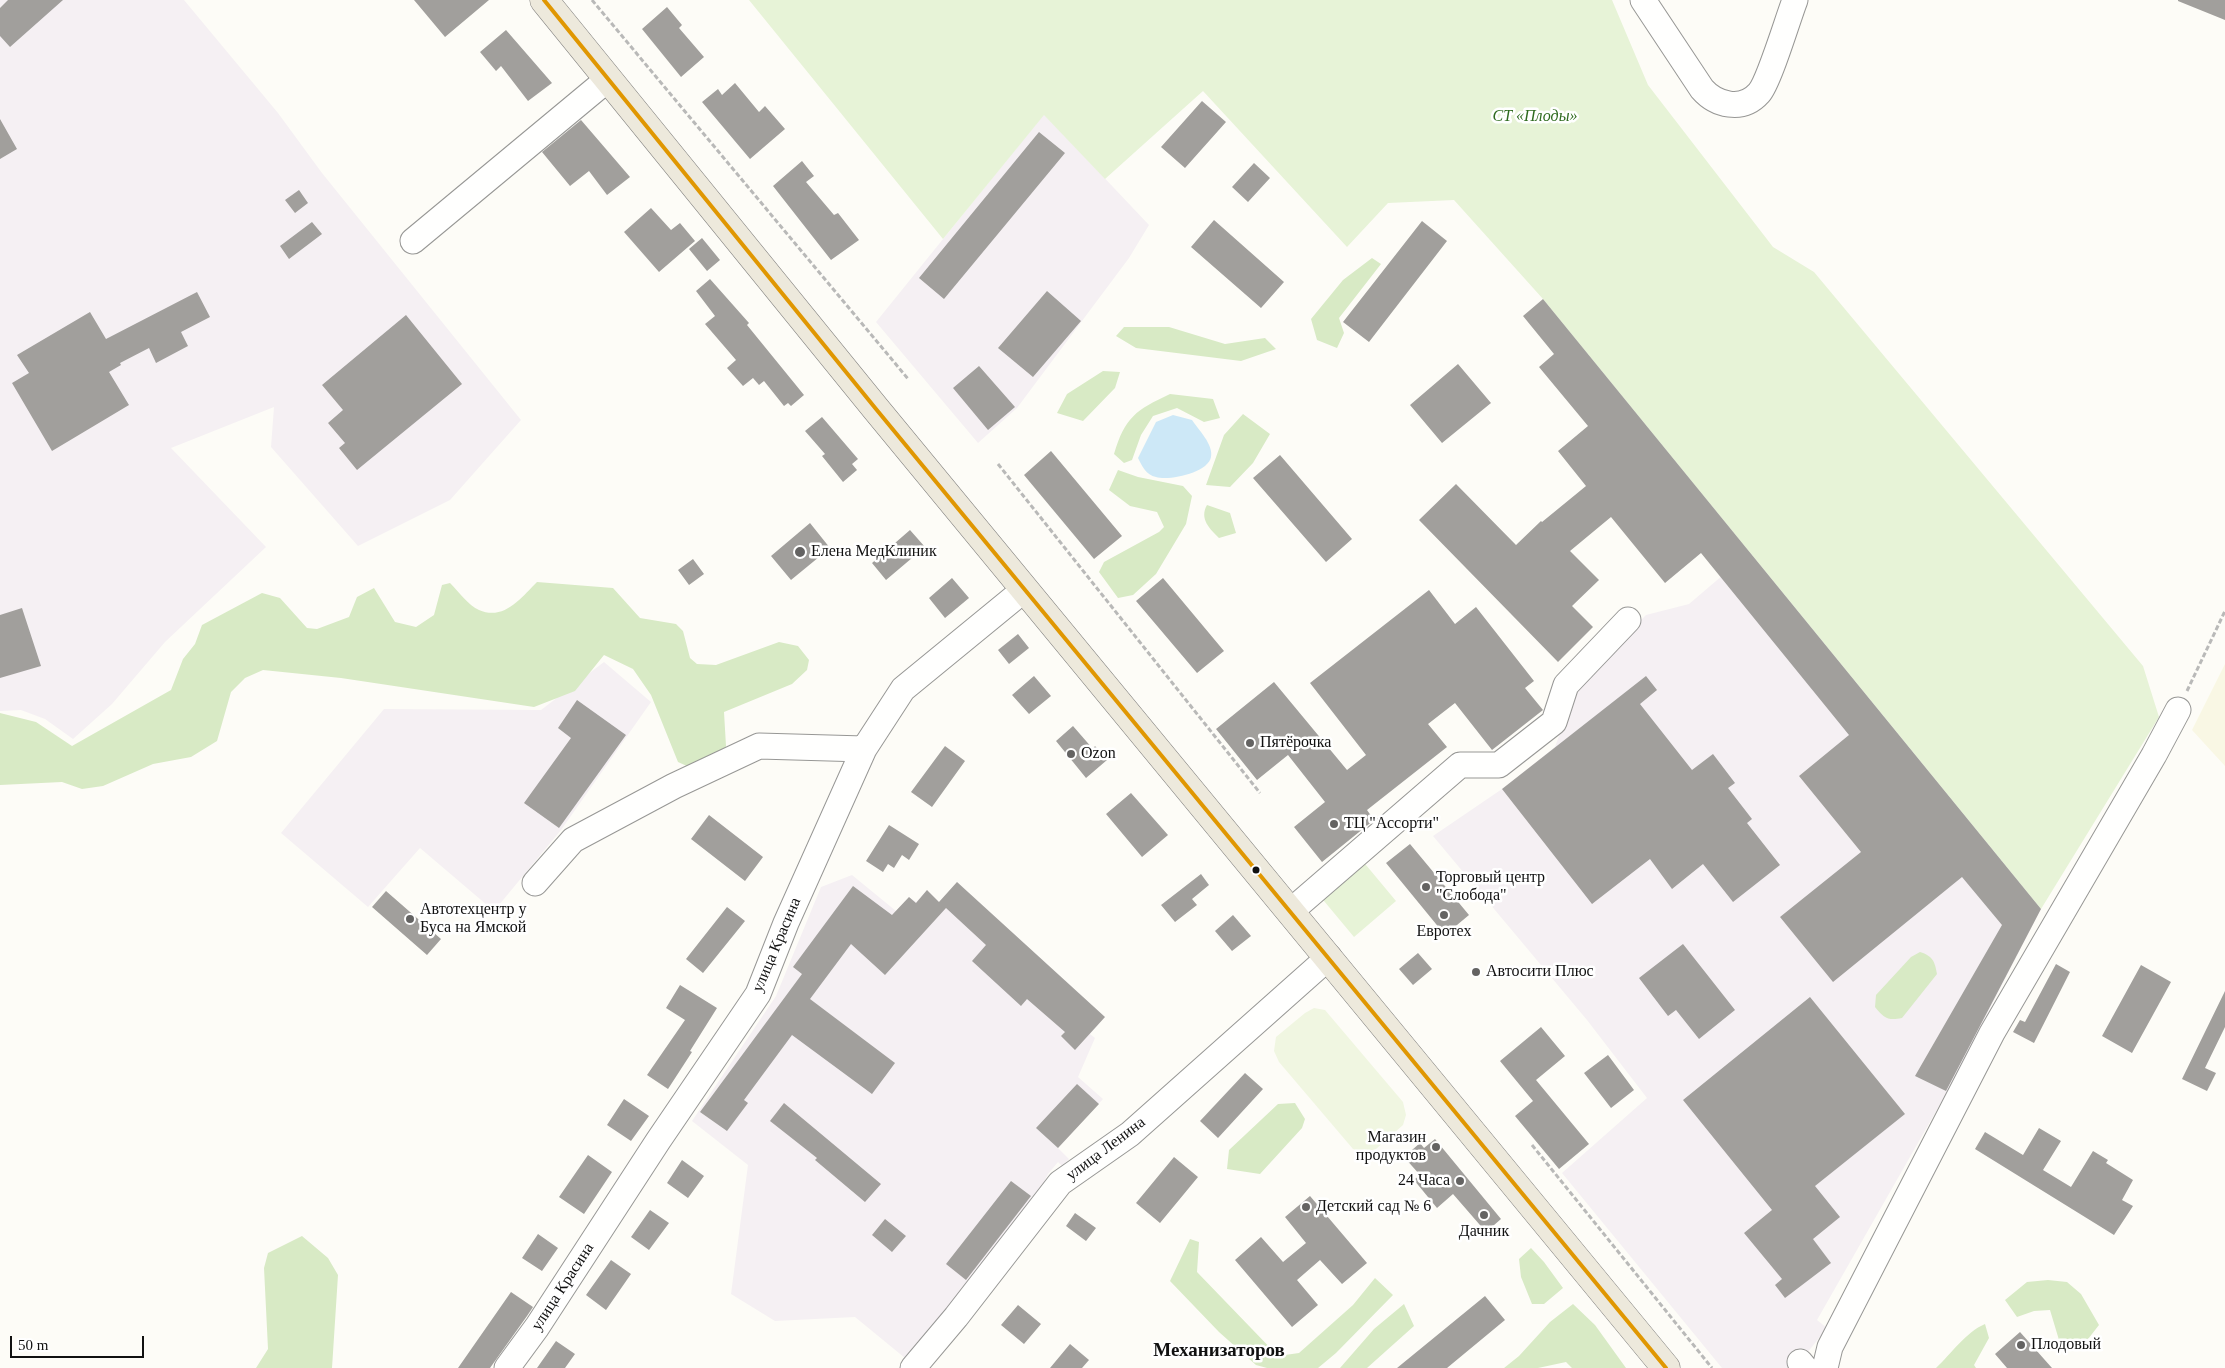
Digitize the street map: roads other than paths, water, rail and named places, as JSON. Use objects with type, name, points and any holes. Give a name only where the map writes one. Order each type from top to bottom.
[{"type":"main road","points":[[544,0],[1025,589],[1329,956],[1666,1368]]},
{"type":"street","points":[[1643,0],[1702,89],[1711,99],[1726,105],[1744,103],[1759,93],[1795,0]]},
{"type":"street","points":[[413,241],[608,79]]},
{"type":"street","name":"улица Красина","points":[[507,1368],[537,1327],[658,1141],[758,994],[786,923],[864,749],[903,689],[1025,589]]},
{"type":"street","points":[[1291,911],[1460,765],[1499,765],[1554,722],[1566,685],[1628,620]]},
{"type":"street","points":[[1825,1368],[1830,1347],[1992,1033],[2150,763],[2178,710]]},
{"type":"street","points":[[535,883],[573,840],[674,786],[759,746],[864,749]]},
{"type":"street","name":"улица Ленина","points":[[913,1368],[956,1317],[1060,1183],[1130,1134],[1329,956]]},
{"type":"water","points":[[1173,415],[1192,420],[1208,442],[1211,457],[1208,463],[1196,471],[1178,477],[1156,477],[1147,472],[1138,458],[1156,422]]},
{"type":"place","name":"Елена МедКлиник","points":[[800,552]]},
{"type":"place","name":"Пятёрочка","points":[[1250,743]]},
{"type":"place","name":"Ozon","points":[[1071,754]]},
{"type":"place","name":"ТЦ \"Ассорти\"","points":[[1334,824]]},
{"type":"place","name":"Торговый центр \"Слобода\"","points":[[1426,887]]},
{"type":"place","name":"Евротех","points":[[1444,915]]},
{"type":"place","name":"Автотехцентр у Буса на Ямской","points":[[410,919]]},
{"type":"place","name":"Автосити Плюс","points":[[1476,972]]},
{"type":"place","name":"Магазин продуктов","points":[[1436,1147]]},
{"type":"place","name":"24 Часа","points":[[1460,1181]]},
{"type":"place","name":"Детский сад № 6","points":[[1306,1207]]},
{"type":"place","name":"Дачник","points":[[1484,1215]]},
{"type":"place","name":"Плодовый","points":[[2021,1345]]},
{"type":"district","name":"Механизаторов","points":[[1219,1351]]},
{"type":"park label","name":"СТ «Плоды»","points":[[1535,117]]}]
